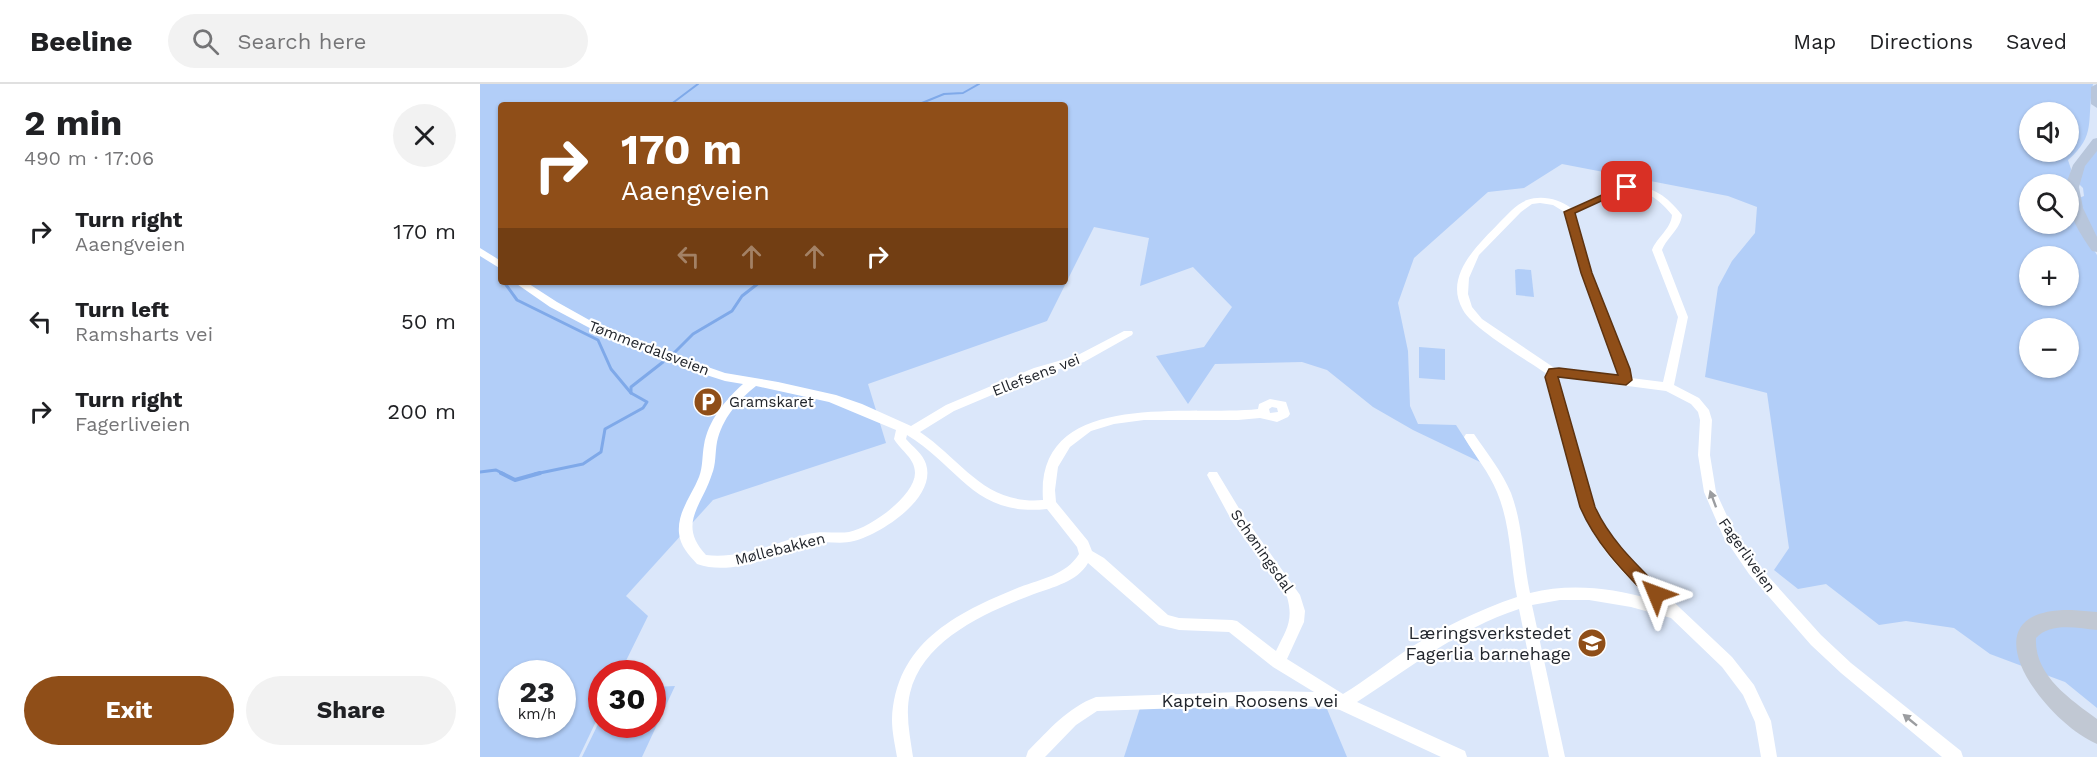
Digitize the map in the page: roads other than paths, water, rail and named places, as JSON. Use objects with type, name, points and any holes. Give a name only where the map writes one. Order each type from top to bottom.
[{"type":"main road","points":[[2097,87],[2097,104]]},
{"type":"main road","points":[[2097,142],[2078,168],[2073,196],[2078,219],[2097,248]]},
{"type":"street","points":[[1570,212],[1624,188],[1635,187],[1657,194],[1677,214],[1676,222],[1660,241],[1657,250],[1683,316],[1668,387]]},
{"type":"street","points":[[1626,380],[1624,369],[1587,273],[1570,212],[1550,201],[1535,200],[1526,204],[1471,258],[1465,272],[1463,301],[1473,317],[1553,372],[1554,391],[1595,524],[1623,562],[1672,612],[1714,650],[1749,688],[1763,720],[1769,757]]},
{"type":"street","points":[[480,251],[498,264]]},
{"type":"street","name":"Tømmerdalsveien","points":[[523,285],[554,306],[598,330],[695,367],[753,382]]},
{"type":"street","name":"Ellefsens vei","points":[[906,431],[950,408],[1038,371],[1080,359],[1128,333]]},
{"type":"street","name":"Fagerliveien","points":[[1553,372],[1668,387],[1695,401],[1705,415],[1707,424],[1704,456],[1710,492],[1728,532],[1754,570],[1798,621],[1831,654],[1955,757]]},
{"type":"street","points":[[753,382],[790,388],[837,401],[906,431],[933,449],[987,495],[1014,505],[1050,504]]},
{"type":"street","name":"Møllebakken","points":[[753,382],[738,395],[717,425],[711,441],[709,463],[686,519],[686,536],[702,560],[733,562],[777,551],[816,537],[854,536],[899,511],[917,488],[922,470],[918,460],[900,439],[906,431]]},
{"type":"street","points":[[1263,413],[1116,418],[1095,424],[1076,434],[1054,458],[1050,473],[1050,504],[1083,544],[1086,555],[1099,562],[1164,620],[1179,624],[1232,626],[1278,662],[1333,695],[1342,703],[1459,757]]},
{"type":"street","points":[[1470,437],[1507,499],[1542,698],[1557,757]]},
{"type":"street","name":"Schøningsdal","points":[[1213,475],[1232,510],[1293,595],[1298,611],[1297,622],[1278,662]]},
{"type":"street","points":[[904,757],[900,700],[907,679],[924,652],[957,622],[975,612],[1067,575],[1080,564],[1086,555]]},
{"type":"street","name":"Kaptein Roosens vei","points":[[1034,757],[1082,710],[1096,704],[1268,698],[1306,698],[1342,703],[1414,654],[1442,638],[1475,621],[1524,602],[1562,594],[1590,594],[1618,598],[1672,612]]},
{"type":"street","points":[[2097,621],[2048,620],[2032,628],[2027,634],[2025,643],[2029,661],[2041,682],[2097,733]]},
{"type":"waterway","points":[[674,102],[698,84]]},
{"type":"waterway","points":[[924,102],[944,94],[963,93],[979,84]]},
{"type":"waterway","points":[[506,285],[517,300],[598,340],[611,369],[631,393]]},
{"type":"waterway","points":[[674,353],[693,334],[732,311],[742,296],[756,285]]},
{"type":"waterway","points":[[631,393],[631,387],[663,362]]},
{"type":"waterway","points":[[535,474],[583,464],[601,452],[605,429],[643,408],[647,402],[631,393]]},
{"type":"waterway","points":[[480,472],[496,470],[504,474]]},
{"type":"waterway","points":[[501,473],[515,480],[540,473]]},
{"type":"place","name":"Gramskaret","points":[[708,402]]},
{"type":"place","name":"Læringsverkstedet Fagerlia barnehage","points":[[1592,643]]}]
